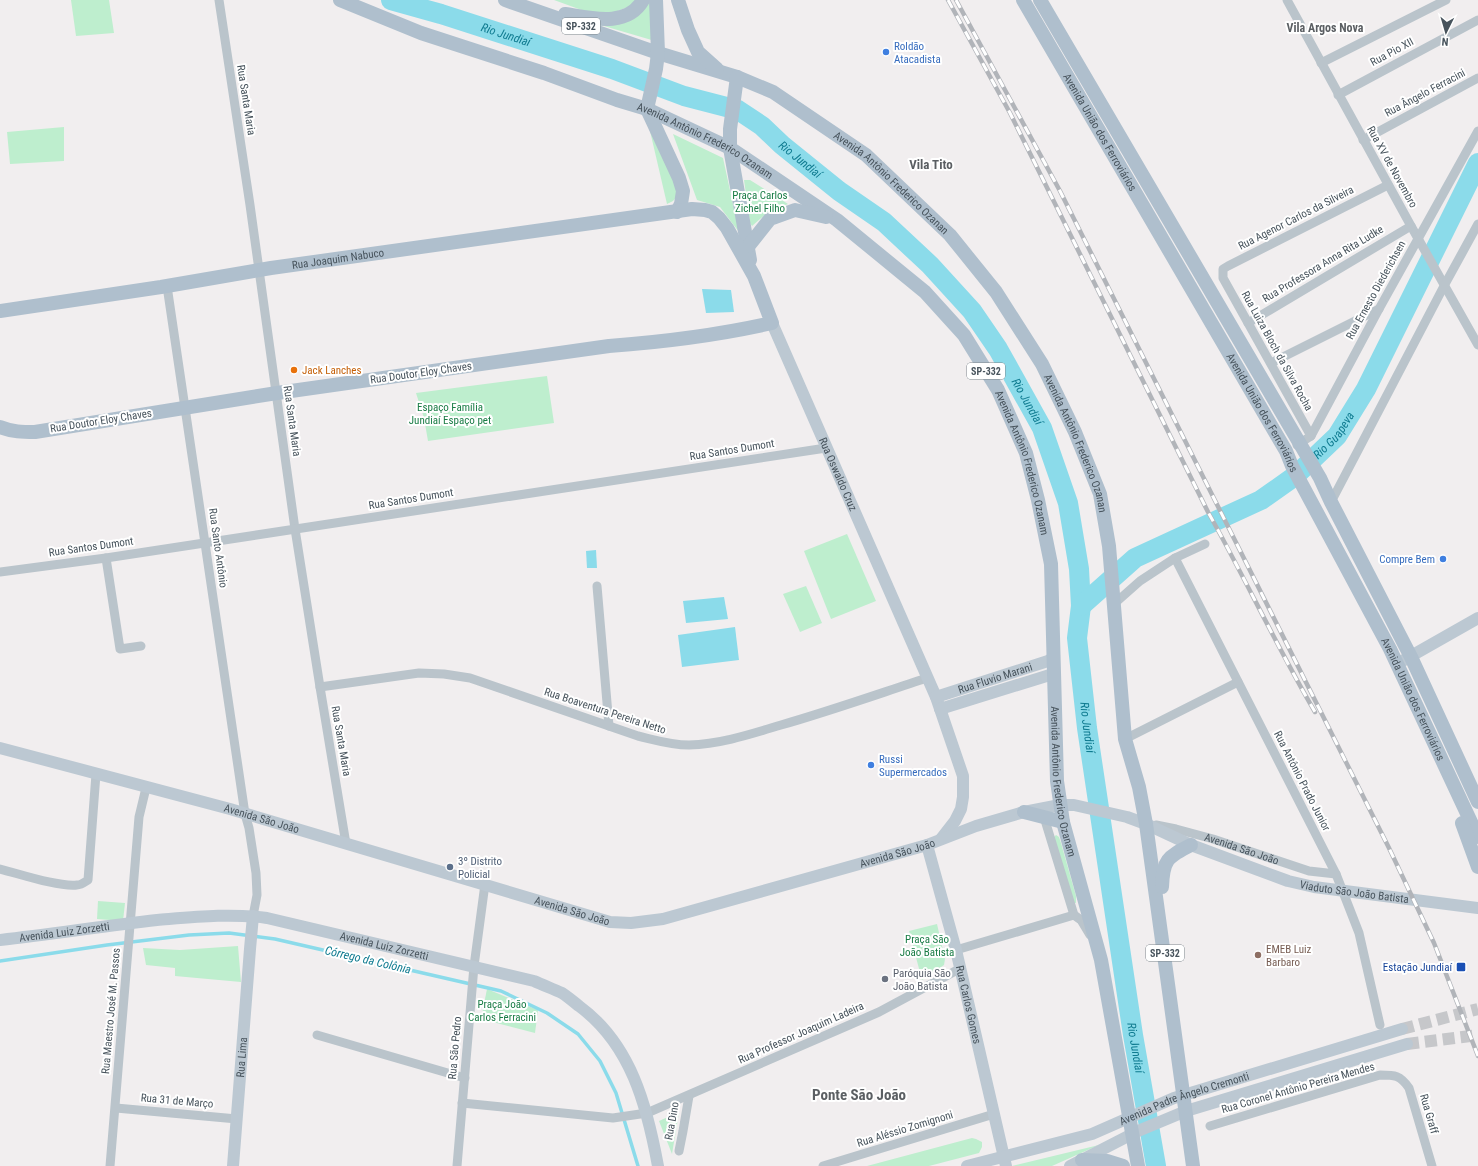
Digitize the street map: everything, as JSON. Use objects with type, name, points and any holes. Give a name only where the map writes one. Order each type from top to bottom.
[{"type":"main road","name":"Avenida Antônio Frederico Ozanam","points":[[340,0],[421,33],[544,73],[616,100],[648,106],[730,148],[837,220],[925,292],[964,335],[998,390],[1026,453],[1040,507],[1051,564],[1057,781],[1067,805],[1063,822],[1101,960],[1133,1117],[1138,1166]]},
{"type":"main road","name":"Avenida Antônio Frederico Ozanan","points":[[505,0],[658,53],[737,77],[773,92],[866,155],[950,235],[990,285],[1042,364],[1075,432],[1100,494],[1109,546],[1114,604]]},
{"type":"main road","points":[[530,9],[611,19],[624,17],[639,6],[643,0]]},
{"type":"main road","points":[[656,0],[658,53],[648,106],[683,191],[681,204],[677,212]]},
{"type":"main road","points":[[678,0],[688,30],[698,52],[720,72]]},
{"type":"main road","name":"Avenida União dos Ferroviários","points":[[1023,0],[1286,452],[1397,664],[1478,837]]},
{"type":"main road","name":"Avenida União dos Ferroviários","points":[[1040,0],[1304,442],[1331,502],[1411,657],[1478,802]]},
{"type":"main road","points":[[737,77],[730,129],[730,148],[747,248],[754,276]]},
{"type":"main road","name":"Rua Oswaldo Cruz","points":[[677,212],[692,210],[705,210],[712,212],[727,228],[754,276],[772,323],[826,448],[936,697],[963,776],[963,797],[961,809],[955,821],[940,840]]},
{"type":"main road","points":[[747,248],[770,219],[795,210],[837,220]]},
{"type":"main road","name":"Rua Joaquim Nabuco","points":[[0,311],[167,286],[259,270],[677,212]]},
{"type":"main road","name":"Rua Doutor Eloy Chaves","points":[[0,427],[7,430],[20,432],[35,432],[80,426],[276,393],[609,346],[646,344],[748,329],[772,323]]},
{"type":"main road","name":"SP-332","points":[[1114,604],[1125,739],[1139,787],[1146,824],[1160,917],[1180,1113],[1193,1166]]},
{"type":"main road","points":[[1397,664],[1478,618]]},
{"type":"main road","name":"Rua Fluvio Marani","points":[[936,697],[1048,661],[1053,658]]},
{"type":"main road","name":"Rua Fluvio Marani","points":[[940,709],[1053,674]]},
{"type":"main road","name":"Avenida São João","points":[[0,748],[146,788],[230,809],[610,922],[632,923],[663,919],[927,845],[976,826],[1024,812],[1067,805],[1127,817],[1234,861]]},
{"type":"main road","points":[[1436,748],[1478,868]]},
{"type":"main road","points":[[1024,812],[1063,822]]},
{"type":"main road","points":[[1160,917],[1163,870],[1167,861],[1177,852],[1191,844]]},
{"type":"main road","name":"Rua Carlos Gomes","points":[[927,845],[961,968],[1005,1161]]},
{"type":"main road","name":"Viaduto São João Batista","points":[[1234,861],[1288,881],[1314,887],[1478,908]]},
{"type":"main road","name":"Avenida Luiz Zorzetti","points":[[0,940],[130,929],[193,917],[237,915],[253,921],[473,972],[534,981],[563,994],[590,1014],[606,1030],[621,1050],[648,1113],[658,1166]]},
{"type":"main road","name":"Rua Lima","points":[[233,1166],[253,921]]},
{"type":"main road","name":"Avenida Padre Ângelo Cremonti","points":[[967,1166],[1005,1161],[1092,1134],[1178,1096],[1402,1029]]},
{"type":"main road","name":"Avenida Padre Ângelo Cremonti","points":[[1076,1163],[1135,1132],[1180,1113],[1408,1044]]},
{"type":"main road","points":[[653,1137],[667,1166]]},
{"type":"main road","points":[[1076,1163],[1107,1161],[1123,1166]]},
{"type":"street","name":"Rua Santa Maria","points":[[219,0],[296,529],[346,844]]},
{"type":"street","name":"Rua XV de Novembro","points":[[1287,0],[1338,95],[1478,346]]},
{"type":"street","points":[[1321,63],[1446,0]]},
{"type":"street","name":"Rua Pio XII","points":[[1338,95],[1478,20]]},
{"type":"street","name":"Rua Ângelo Ferracini","points":[[1363,140],[1478,78]]},
{"type":"street","name":"Rua Ernesto Diederichsen","points":[[1304,442],[1478,131]]},
{"type":"street","name":"Rua Agenor Carlos da Silveira","points":[[1223,278],[1223,269],[1228,266],[1388,185]]},
{"type":"street","points":[[1331,502],[1478,224]]},
{"type":"street","name":"Rua Professora Anna Rita Ludke","points":[[1248,323],[1411,226]]},
{"type":"street","name":"Rua Luiza Bloch da Silva Rocha","points":[[1223,278],[1271,363],[1304,442]]},
{"type":"street","name":"Rua Santo Antônio","points":[[167,286],[245,814]]},
{"type":"street","points":[[1271,363],[1378,309]]},
{"type":"street","points":[[1286,452],[1304,442]]},
{"type":"street","name":"Rua Santos Dumont","points":[[0,572],[106,558],[826,448]]},
{"type":"street","points":[[1114,604],[1140,581],[1175,558],[1205,544]]},
{"type":"street","points":[[106,558],[120,649],[141,646]]},
{"type":"street","name":"Rua Antônio Prado Junior","points":[[1175,558],[1336,874],[1359,933],[1380,1025]]},
{"type":"street","points":[[597,586],[609,726]]},
{"type":"street","name":"Rua Boaventura Pereira Netto","points":[[320,687],[419,673],[444,674],[470,678],[609,726],[664,743],[688,745],[712,743],[740,738],[927,678]]},
{"type":"street","points":[[1125,739],[1238,682]]},
{"type":"street","points":[[0,869],[65,884],[78,885],[88,880],[96,774]]},
{"type":"street","name":"Rua Maestro José M. Passos","points":[[110,1166],[139,817],[146,788]]},
{"type":"street","points":[[245,814],[256,873],[258,895],[253,921]]},
{"type":"street","points":[[1044,817],[1074,915],[1081,920],[1088,931],[1101,960]]},
{"type":"street","name":"Avenida São João","points":[[1146,824],[1176,829],[1213,839],[1309,871],[1336,874]]},
{"type":"street","name":"Rua São Pedro","points":[[458,1166],[473,972],[485,884]]},
{"type":"street","points":[[956,950],[1074,915]]},
{"type":"street","name":"Rua Professor Joaquim Ladeira","points":[[462,1103],[613,1118],[648,1113],[879,1012],[961,968]]},
{"type":"street","points":[[317,1036],[465,1078]]},
{"type":"street","name":"Rua Coronel Antônio Pereira Mendes","points":[[1210,1126],[1380,1075],[1394,1075]]},
{"type":"street","name":"Rua Graff","points":[[1394,1075],[1404,1080],[1409,1088],[1431,1166]]},
{"type":"street","name":"Rua Dino","points":[[678,1151],[683,1131],[688,1096]]},
{"type":"street","name":"Rua 31 de Março","points":[[116,1108],[237,1119]]},
{"type":"street","name":"Rua Aléssio Zomignoni","points":[[823,1166],[994,1114]]},
{"type":"green space","points":[[71,0],[109,0],[114,33],[76,36]]},
{"type":"green space","points":[[554,0],[638,0],[635,4],[613,13],[587,12]]},
{"type":"green space","points":[[653,0],[655,41],[580,19],[610,22]]},
{"type":"green space","points":[[64,127],[64,161],[10,164],[7,132]]},
{"type":"green space","points":[[650,131],[676,186],[677,196],[673,201],[667,204]]},
{"type":"green space","points":[[673,134],[723,158],[739,232],[720,207],[697,200]]},
{"type":"green space","name":"Praça Carlos Zichel Filho","points":[[744,180],[750,180],[788,204],[768,212],[752,226],[750,223]]},
{"type":"green space","name":"Espaço Família Jundiaí Espaço pet","points":[[547,376],[554,423],[428,441],[424,418],[416,393]]},
{"type":"green space","points":[[847,534],[876,601],[831,619],[804,551]]},
{"type":"green space","points":[[806,586],[822,623],[800,632],[783,594]]},
{"type":"green space","points":[[1056,835],[1059,837],[1061,843],[1076,896],[1076,903],[1070,902],[1053,838]]},
{"type":"green space","points":[[98,901],[125,903],[123,921],[97,919]]},
{"type":"green space","name":"Praça São João Batista","points":[[937,924],[945,959],[944,965],[922,980],[909,931]]},
{"type":"green space","points":[[238,946],[241,982],[175,976],[175,968],[146,965],[143,948],[180,950]]},
{"type":"green space","name":"Praça João Carlos Ferracini","points":[[487,989],[538,1010],[535,1033],[481,1019]]},
{"type":"green space","points":[[679,1112],[672,1154],[659,1121]]},
{"type":"green space","points":[[972,1138],[982,1142],[982,1147],[979,1153],[929,1166],[867,1166]]},
{"type":"green space","points":[[1099,1145],[1052,1166],[1012,1166]]},
{"type":"water","points":[[702,289],[731,290],[734,312],[706,313]]},
{"type":"water","points":[[596,550],[597,568],[587,568],[586,551]]},
{"type":"water","points":[[724,597],[728,619],[686,623],[683,601]]},
{"type":"water","points":[[735,627],[739,660],[682,667],[678,635]]},
{"type":"waterway","name":"Rio Jundiaí","points":[[391,0],[441,14],[612,69],[684,96],[738,110],[762,126],[782,145],[839,191],[884,222],[930,265],[972,311],[998,349],[1042,428],[1068,503],[1079,569],[1081,606],[1077,638],[1087,728],[1133,1035],[1156,1166]]},
{"type":"waterway","name":"Rio Guapeva","points":[[1081,606],[1135,558],[1261,500],[1295,476],[1337,436],[1366,389],[1478,163]]},
{"type":"waterway","name":"Córrego da Colônia","points":[[0,961],[107,945],[189,935],[229,933],[275,939],[501,991],[547,1013],[578,1034],[600,1061],[616,1093],[638,1166]]},
{"type":"tunnel","points":[[1402,1029],[1478,1009]]},
{"type":"tunnel","points":[[1407,1044],[1478,1035]]},
{"type":"railway","points":[[948,0],[1010,113],[1208,512],[1287,663],[1315,712]]},
{"type":"railway","points":[[956,0],[1060,191],[1389,848],[1434,943],[1478,1056]]},
{"type":"place","name":"Roldão Atacadista","points":[[886,52]]},
{"type":"place","name":"Jack Lanches","points":[[294,370]]},
{"type":"place","name":"Compre Bem","points":[[1443,559]]},
{"type":"place","name":"Russi Supermercados","points":[[871,765]]},
{"type":"place","name":"3º Distrito Policial","points":[[450,867]]},
{"type":"place","name":"EMEB Luiz Barbaro","points":[[1258,955]]},
{"type":"place","name":"Estação Jundiaí","points":[[1461,967]]},
{"type":"place","name":"Paróquia São João Batista","points":[[885,979]]},
{"type":"district","name":"Vila Argos Nova","points":[[1325,28]]},
{"type":"district","name":"Vila Tito","points":[[931,164]]},
{"type":"district","name":"Ponte São João","points":[[859,1095]]}]
